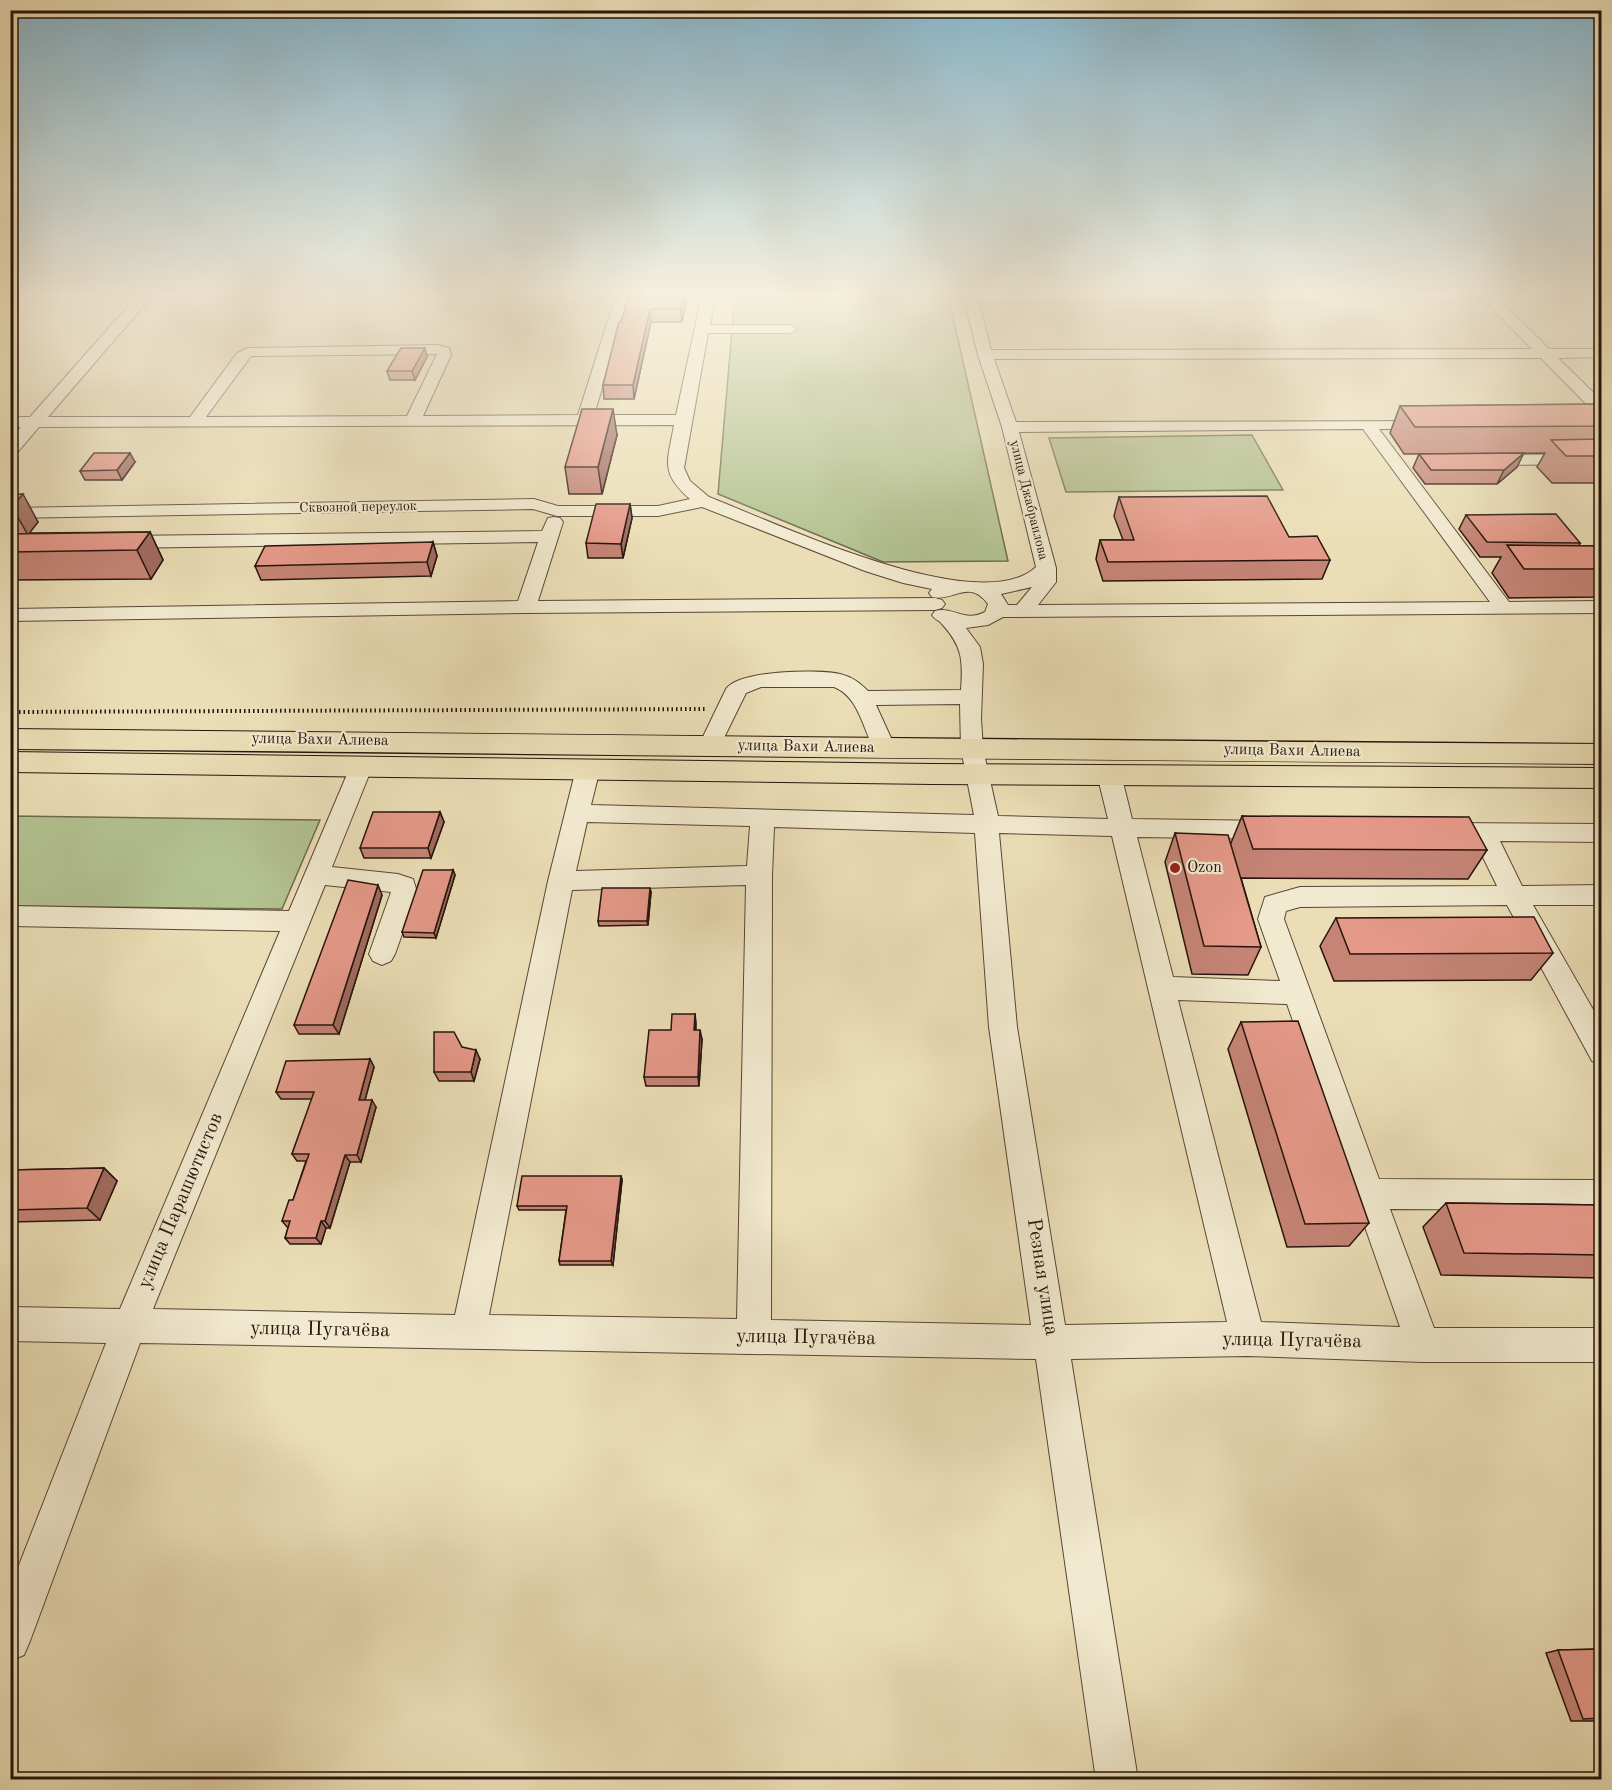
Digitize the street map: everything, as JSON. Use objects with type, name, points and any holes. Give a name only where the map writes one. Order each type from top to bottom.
[{"type":"main road","name":"улица Вахи Алиева","points":[[10,739],[710,745],[885,749],[975,761],[1109,774],[1602,778]]},
{"type":"main road","name":"улица Вахи Алиева","points":[[10,762],[588,769],[975,761],[1602,754]]},
{"type":"street","points":[[10,450],[74,379]]},
{"type":"street","points":[[195,422],[226,379]]},
{"type":"street","points":[[413,420],[433,379]]},
{"type":"street","points":[[585,420],[598,379]]},
{"type":"street","points":[[692,379],[675,468],[682,484],[703,501]]},
{"type":"street","name":"улица Джабраилова","points":[[993,379],[1010,427],[1046,575],[1068,601],[1088,611]]},
{"type":"street","points":[[1565,379],[1598,418]]},
{"type":"street","points":[[10,422],[683,420]]},
{"type":"street","points":[[1010,427],[1449,423]]},
{"type":"street","points":[[1367,424],[1503,607]]},
{"type":"street","points":[[1475,460],[1602,459]]},
{"type":"street","points":[[1395,461],[1418,461]]},
{"type":"street","name":"улица Джабраилова","points":[[703,501],[872,567],[910,579],[982,589],[1023,584],[1040,574],[1046,575]]},
{"type":"street","name":"Сквозной переулок","points":[[10,513],[534,504],[557,511],[658,511],[703,501]]},
{"type":"street","points":[[526,607],[557,511]]},
{"type":"street","points":[[106,548],[548,540]]},
{"type":"street","points":[[1474,566],[1498,566]]},
{"type":"street","name":"улица Джабраилова","points":[[1022,612],[1046,575]]},
{"type":"street","points":[[910,579],[941,611],[970,647],[998,604],[995,598],[982,589]]},
{"type":"street","points":[[941,611],[939,593],[954,586]]},
{"type":"street","points":[[10,615],[526,607],[941,611],[969,623],[992,615],[1022,612],[1602,607]]},
{"type":"street","name":"Резная улица","points":[[970,647],[973,664],[971,697],[975,761],[986,823],[1003,1027],[1117,1779]]},
{"type":"street","points":[[710,745],[737,689],[747,682],[836,680],[849,685],[862,698],[885,749]]},
{"type":"street","points":[[862,698],[971,697]]},
{"type":"street","name":"улица Парашютистов","points":[[10,1641],[129,1327],[362,765]]},
{"type":"street","points":[[468,1333],[561,881],[588,769]]},
{"type":"street","points":[[1109,774],[1248,1339]]},
{"type":"street","points":[[579,813],[1122,828],[1297,830]]},
{"type":"street","points":[[754,1337],[759,875],[763,817]]},
{"type":"street","points":[[1425,831],[1602,833]]},
{"type":"street","points":[[1483,832],[1514,896],[1602,1052]]},
{"type":"street","points":[[317,875],[398,883],[404,886],[404,892],[382,954]]},
{"type":"street","points":[[561,881],[759,875]]},
{"type":"street","points":[[1423,1345],[1271,920],[1274,904],[1300,897],[1602,895]]},
{"type":"street","points":[[10,916],[298,921]]},
{"type":"street","points":[[1163,987],[1298,993]]},
{"type":"street","points":[[1369,1194],[1602,1195]]},
{"type":"street","name":"улица Пугачёва","points":[[10,1324],[1052,1342],[1248,1339],[1423,1345],[1602,1346]]},
{"type":"path","points":[[10,712],[727,709]]},
{"type":"green space","points":[[728,379],[967,379],[1008,561],[883,562],[718,494]]},
{"type":"green space","points":[[1252,435],[1283,490],[1066,492],[1049,438]]},
{"type":"green space","points":[[11,816],[320,820],[282,909],[11,906]]},
{"type":"building","points":[[605,379],[634,379],[633,385],[603,385]]},
{"type":"building","points":[[1602,404],[1602,426],[1415,427],[1400,406]]},
{"type":"building","points":[[582,409],[613,409],[598,467],[565,467]]},
{"type":"building","points":[[1602,439],[1602,456],[1566,456],[1551,440]]},
{"type":"building","points":[[94,453],[130,453],[117,470],[80,471]]},
{"type":"building","points":[[1524,453],[1504,470],[1431,470],[1419,454]]},
{"type":"building","points":[[23,494],[12,507],[10,507],[10,495]]},
{"type":"building","points":[[1267,496],[1289,537],[1317,536],[1330,560],[1108,562],[1100,540],[1134,540],[1119,497]]},
{"type":"building","points":[[596,504],[630,504],[621,544],[586,543]]},
{"type":"building","points":[[1556,514],[1580,543],[1487,542],[1466,515]]},
{"type":"building","points":[[150,532],[137,550],[10,552],[10,534]]},
{"type":"building","points":[[433,542],[427,562],[255,566],[265,546]]},
{"type":"building","points":[[1507,545],[1602,546],[1602,569],[1524,569]]},
{"type":"building","points":[[373,812],[440,812],[428,848],[360,848]]},
{"type":"building","points":[[1242,816],[1469,817],[1487,850],[1253,849]]},
{"type":"building","points":[[1175,833],[1228,835],[1261,947],[1204,946]]},
{"type":"building","points":[[423,870],[453,870],[434,933],[402,932]]},
{"type":"building","points":[[348,880],[378,885],[333,1025],[294,1025]]},
{"type":"building","points":[[602,888],[650,888],[647,921],[598,921]]},
{"type":"building","points":[[1534,917],[1553,953],[1350,954],[1336,918]]},
{"type":"building","points":[[672,1014],[695,1014],[694,1030],[700,1030],[698,1077],[644,1077],[649,1030],[671,1030]]},
{"type":"building","points":[[1298,1021],[1369,1223],[1305,1224],[1241,1022]]},
{"type":"building","points":[[434,1032],[454,1032],[462,1047],[476,1050],[471,1072],[434,1072]]},
{"type":"building","points":[[370,1059],[359,1100],[372,1100],[357,1155],[345,1155],[325,1221],[321,1221],[316,1238],[285,1238],[290,1221],[282,1221],[289,1200],[293,1200],[309,1154],[292,1154],[314,1092],[276,1092],[286,1061]]},
{"type":"building","points":[[104,1168],[87,1208],[10,1210],[10,1170]]},
{"type":"building","points":[[522,1176],[621,1176],[611,1261],[559,1261],[567,1206],[517,1206]]},
{"type":"building","points":[[1446,1203],[1602,1205],[1602,1255],[1464,1253]]},
{"type":"building","points":[[1602,1649],[1602,1718],[1583,1719],[1558,1650]]},
{"type":"place","name":"Ozon","points":[[1175,868]]}]
